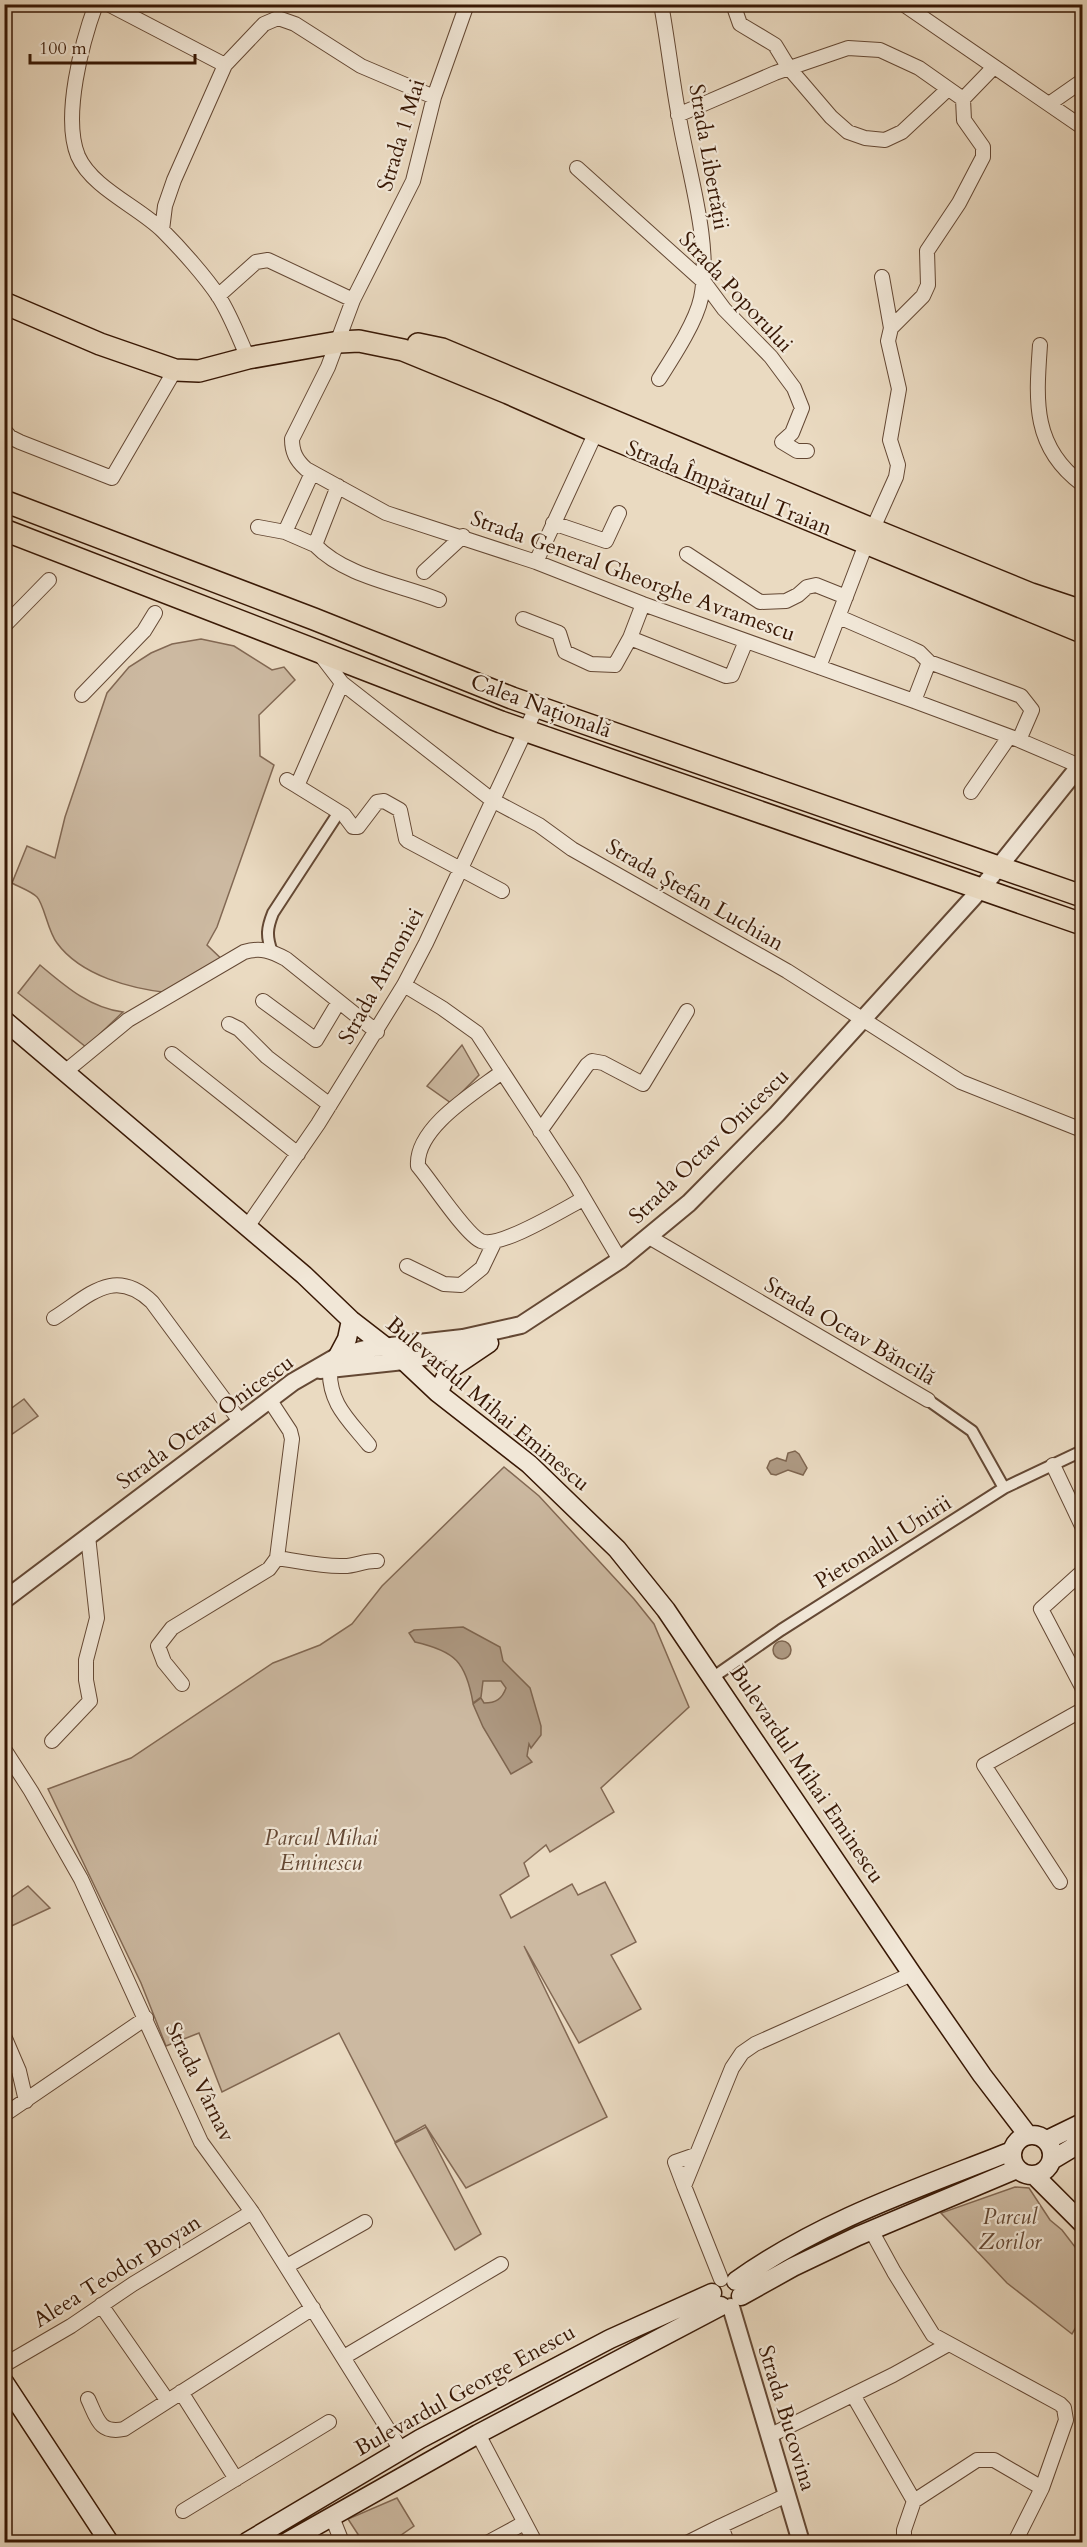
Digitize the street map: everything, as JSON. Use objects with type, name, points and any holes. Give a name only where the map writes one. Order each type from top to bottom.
[{"type":"main road","name":"Strada Împăratul Traian","points":[[4,303],[100,344],[175,370],[199,371],[248,358],[339,342],[403,350],[596,432],[870,537],[1083,611]]},
{"type":"main road","name":"Strada Împăratul Traian","points":[[377,345],[398,339],[442,349],[1083,632]]},
{"type":"main road","name":"Calea Națională","points":[[4,501],[537,706],[1083,896]]},
{"type":"main road","name":"Calea Națională","points":[[4,530],[526,731],[1083,924]]},
{"type":"main road","name":"Bulevardul Mihai Eminescu","points":[[4,1020],[247,1227],[351,1320],[404,1361],[438,1393],[529,1464],[618,1549],[666,1610],[982,2075],[1018,2149]]},
{"type":"main road","points":[[334,1362],[347,1339],[351,1320]]},
{"type":"main road","points":[[438,1393],[449,1370],[489,1343]]},
{"type":"main road","points":[[1047,2140],[1083,2122]]},
{"type":"main road","points":[[1045,2167],[1052,2152],[1047,2140],[1037,2135],[1018,2149],[1025,2174],[1045,2167],[1083,2139]]},
{"type":"main road","name":"Bulevardul George Enescu","points":[[247,2542],[401,2450],[590,2349],[794,2267],[871,2230],[1018,2149]]},
{"type":"main road","name":"Bulevardul George Enescu","points":[[287,2542],[727,2294],[759,2265],[863,2208],[1018,2149]]},
{"type":"main road","points":[[1045,2167],[1083,2223]]},
{"type":"main road","points":[[4,2382],[109,2542]]},
{"type":"street","points":[[96,4],[82,52],[72,117],[78,155],[86,170],[98,181],[162,230],[218,296],[248,358]]},
{"type":"street","points":[[108,4],[225,65]]},
{"type":"street","name":"Strada 1 Mai","points":[[339,342],[353,300],[413,181],[434,97],[467,4]]},
{"type":"street","name":"Strada Libertății","points":[[659,379],[677,350],[700,301],[704,282],[704,245],[678,115],[661,4]]},
{"type":"street","points":[[733,4],[740,24],[775,45],[789,68],[848,132],[865,138],[885,140],[902,132],[948,89]]},
{"type":"street","points":[[903,4],[993,68],[1083,127]]},
{"type":"street","points":[[162,230],[165,206],[174,180],[225,65],[264,24],[278,18],[295,24],[361,66],[434,97]]},
{"type":"street","points":[[678,115],[789,68],[848,48],[880,50],[919,68],[963,99]]},
{"type":"street","points":[[891,328],[923,296],[928,285],[927,251],[963,197],[983,157],[983,147],[964,120],[963,99],[993,68]]},
{"type":"street","points":[[1049,104],[1083,81]]},
{"type":"street","name":"Strada Poporului","points":[[577,168],[704,282],[724,309],[771,357],[794,388],[802,408],[792,433],[782,441],[796,451],[807,451]]},
{"type":"street","points":[[218,296],[256,262],[268,260],[353,300]]},
{"type":"street","points":[[819,667],[896,477],[898,465],[890,440],[899,389],[888,341],[891,328],[882,277]]},
{"type":"street","name":"Strada General Gheorghe Avramescu","points":[[339,342],[292,439],[292,449],[297,460],[312,473],[386,513],[463,536],[536,562],[643,604],[914,701],[1082,766]]},
{"type":"street","points":[[1041,345],[1037,394],[1039,419],[1055,458],[1068,473],[1083,484]]},
{"type":"street","points":[[4,430],[10,437],[20,442],[112,478],[175,370]]},
{"type":"street","points":[[536,562],[596,432]]},
{"type":"street","points":[[285,532],[312,473]]},
{"type":"street","points":[[315,545],[338,486]]},
{"type":"street","points":[[553,524],[606,541],[619,513]]},
{"type":"street","points":[[258,527],[285,532],[315,545],[323,553],[356,571],[439,600]]},
{"type":"street","points":[[424,572],[463,536]]},
{"type":"street","points":[[687,554],[760,602],[786,601],[798,596],[807,587],[816,585],[846,597]]},
{"type":"street","points":[[4,626],[49,580]]},
{"type":"street","points":[[524,619],[559,633],[565,652],[591,664],[615,665],[630,638],[643,604]]},
{"type":"street","points":[[82,694],[144,631],[155,613]]},
{"type":"street","points":[[838,617],[908,647],[929,662],[1021,696],[1032,710],[1014,739],[971,792]]},
{"type":"street","points":[[630,638],[726,676],[732,675],[735,670],[746,640]]},
{"type":"street","name":"Strada Ștefan Luchian","points":[[317,651],[342,683],[492,800],[540,825],[572,849],[787,971],[961,1082],[1083,1130]]},
{"type":"street","points":[[914,701],[929,662]]},
{"type":"street","points":[[342,683],[292,783],[344,815],[353,827],[358,827],[377,802],[384,801],[400,810],[406,839],[502,891]]},
{"type":"street","name":"Strada Armoniei","points":[[247,1227],[330,1105],[405,985],[537,706]]},
{"type":"street","name":"Strada Octav Onicescu","points":[[4,1600],[269,1399],[310,1372],[384,1346],[463,1338],[521,1325],[620,1260],[689,1203],[733,1160],[863,1021],[981,889],[1082,766]]},
{"type":"street","points":[[272,952],[267,939],[267,930],[273,913],[339,812]]},
{"type":"street","points":[[66,1071],[128,1020],[244,952],[257,948],[272,952],[285,960],[377,1032]]},
{"type":"street","points":[[405,985],[477,1033],[620,1260]]},
{"type":"street","points":[[263,1001],[316,1040],[338,1003]]},
{"type":"street","points":[[540,1131],[592,1061],[603,1063],[643,1084],[687,1011]]},
{"type":"street","points":[[229,1024],[239,1029],[267,1057],[330,1105]]},
{"type":"street","points":[[172,1054],[298,1154]]},
{"type":"street","points":[[502,1072],[452,1110],[424,1140],[417,1154],[418,1166],[465,1226],[480,1241],[494,1243],[583,1199]]},
{"type":"street","name":"Strada Octav Băncilă","points":[[649,1237],[928,1400],[972,1431],[1004,1488]]},
{"type":"street","points":[[407,1266],[444,1284],[461,1285],[482,1268],[494,1243]]},
{"type":"street","points":[[54,1318],[104,1286],[116,1284],[139,1290],[152,1302],[240,1421]]},
{"type":"street","points":[[369,1445],[335,1403],[329,1380],[334,1362],[404,1361],[489,1343],[521,1325]]},
{"type":"street","points":[[182,1683],[164,1662],[158,1647],[172,1628],[269,1569],[277,1558],[292,1439],[290,1431],[269,1399]]},
{"type":"street","name":"Pietonalul Unirii","points":[[712,1678],[781,1630],[1004,1488],[1082,1452]]},
{"type":"street","points":[[1053,1465],[1083,1526]]},
{"type":"street","points":[[52,1741],[90,1701],[86,1680],[86,1660],[97,1618],[88,1536]]},
{"type":"street","points":[[277,1558],[331,1566],[347,1566],[365,1560],[377,1561]]},
{"type":"street","points":[[1083,1572],[1041,1609],[1083,1687]]},
{"type":"street","points":[[1060,1882],[984,1766],[1083,1710]]},
{"type":"street","name":"Strada Vârnav","points":[[6,1756],[81,1879],[201,2142],[252,2212],[401,2450]]},
{"type":"street","points":[[727,2294],[684,2186],[695,2154],[732,2068],[742,2054],[755,2044],[912,1974]]},
{"type":"street","points":[[4,2115],[146,2018]]},
{"type":"street","points":[[5,2040],[20,2072],[26,2101]]},
{"type":"street","name":"Aleea Teodor Boyan","points":[[4,2365],[71,2326],[252,2212]]},
{"type":"street","points":[[287,2266],[366,2222]]},
{"type":"street","points":[[871,2230],[933,2335],[1064,2408],[1066,2420],[1042,2488],[1015,2542]]},
{"type":"street","points":[[344,2357],[501,2264]]},
{"type":"street","name":"Strada Bucovina","points":[[727,2294],[801,2542]]},
{"type":"street","points":[[101,2305],[167,2400]]},
{"type":"street","points":[[88,2399],[99,2423],[114,2431],[124,2428],[313,2308]]},
{"type":"street","points":[[769,2436],[853,2395],[947,2344]]},
{"type":"street","points":[[181,2392],[236,2479]]},
{"type":"street","points":[[853,2395],[914,2501]]},
{"type":"street","points":[[183,2511],[329,2422]]},
{"type":"street","points":[[478,2434],[535,2542]]},
{"type":"street","points":[[904,2542],[904,2530],[914,2501],[977,2460],[994,2460],[1042,2488]]},
{"type":"street","points":[[689,2542],[787,2495]]},
{"type":"street","points":[[332,2517],[342,2542]]},
{"type":"street","points":[[489,2542],[524,2523]]},
{"type":"street","points":[[721,2526],[727,2542]]},
{"type":"green space","points":[[201,639],[234,646],[272,670],[284,667],[295,680],[259,715],[260,756],[274,765],[217,927],[207,945],[229,966],[170,993],[108,979],[79,964],[57,943],[37,897],[12,883],[27,846],[55,858],[65,817],[107,693],[129,667],[151,653],[172,644]]},
{"type":"green space","points":[[40,965],[89,1001],[123,1012],[86,1047],[18,993]]},
{"type":"green space","points":[[462,1045],[479,1075],[451,1103],[427,1086]]},
{"type":"green space","points":[[24,1399],[38,1416],[5,1439],[5,1413]]},
{"type":"green space","name":"Parcul Mihai Eminescu","points":[[504,1467],[539,1496],[634,1599],[654,1624],[689,1707],[601,1788],[614,1812],[550,1852],[546,1845],[524,1863],[529,1876],[500,1895],[511,1918],[572,1884],[578,1895],[605,1882],[636,1942],[611,1955],[641,2009],[579,2043],[524,1946],[607,2117],[466,2188],[425,2125],[395,2142],[339,2033],[222,2092],[199,2033],[166,2046],[141,1983],[48,1789],[131,1758],[273,1663],[320,1645],[352,1624],[382,1586]]},
{"type":"green space","points":[[28,1886],[50,1908],[5,1929],[5,1902]]},
{"type":"green space","points":[[426,2127],[481,2234],[455,2250],[395,2143]]},
{"type":"green space","name":"Parcul Zorilor","points":[[1015,2187],[1029,2188],[1050,2220],[1062,2230],[1082,2256],[1082,2317],[1072,2334],[1007,2283],[941,2213]]},
{"type":"green space","points":[[397,2498],[414,2526],[391,2542],[363,2542],[348,2519]]},
{"type":"shaded area","points":[[795,1451],[807,1468],[803,1475],[788,1470],[776,1475],[771,1474],[767,1468],[770,1461],[777,1458],[786,1461],[788,1453]]},
{"type":"shaded area","points":[[463,1627],[500,1647],[503,1661],[530,1688],[541,1726],[541,1735],[531,1748],[529,1744],[527,1756],[532,1762],[511,1774],[483,1727],[473,1704],[481,1698],[484,1703],[498,1700],[506,1688],[501,1681],[483,1681],[481,1697],[473,1703],[467,1677],[456,1660],[440,1650],[415,1642],[409,1633],[414,1630]]},
{"type":"shaded area","points":[[782,1641],[788,1644],[791,1650],[788,1656],[782,1659],[776,1656],[773,1650],[776,1644]]}]
